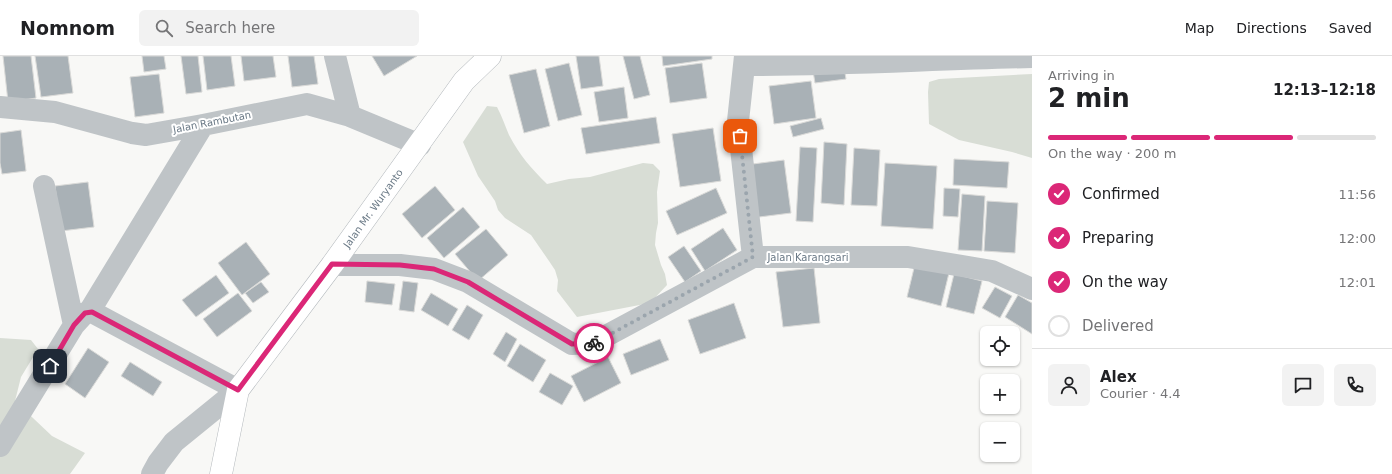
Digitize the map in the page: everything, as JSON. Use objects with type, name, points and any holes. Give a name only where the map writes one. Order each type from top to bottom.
[{"type":"main road","name":"Jalan Mr. Wuryanto","points":[[221,474],[238,390],[420,145],[464,81],[490,56]]},
{"type":"street","points":[[335,56],[350,116]]},
{"type":"street","points":[[753,257],[738,121],[745,61],[795,65],[966,58],[1032,57]]},
{"type":"street","name":"Jalan Rambutan","points":[[0,108],[55,112],[146,135],[307,104],[350,116],[420,145]]},
{"type":"street","points":[[0,446],[203,125]]},
{"type":"street","points":[[44,186],[82,318]]},
{"type":"street","name":"Jalan Karangsari","points":[[332,264],[400,265],[434,269],[468,282],[572,344],[594,343],[753,257],[908,257],[992,271],[1032,289]]},
{"type":"street","points":[[82,318],[92,312],[238,390],[174,442],[158,463],[152,474]]},
{"type":"shaded area","points":[[1032,74],[1032,158],[959,140],[929,124],[929,82],[939,79]]},
{"type":"shaded area","points":[[487,106],[497,107],[509,135],[517,149],[547,184],[569,179],[590,177],[643,163],[653,164],[660,171],[657,192],[658,223],[655,245],[665,274],[667,285],[650,303],[577,317],[557,291],[558,280],[555,270],[531,235],[505,218],[498,210],[495,201],[478,176],[463,142]]},
{"type":"shaded area","points":[[0,338],[31,340],[38,349],[21,377],[15,401],[52,436],[85,453],[70,474],[0,474]]},
{"type":"building","points":[[3,56],[31,56],[36,98],[8,102]]},
{"type":"building","points":[[35,56],[68,56],[73,93],[41,97]]},
{"type":"building","points":[[142,56],[164,56],[166,69],[144,72]]},
{"type":"building","points":[[181,56],[198,56],[202,92],[186,94]]},
{"type":"building","points":[[203,56],[231,56],[235,86],[207,90]]},
{"type":"building","points":[[241,56],[273,56],[276,77],[244,81]]},
{"type":"building","points":[[288,56],[314,56],[318,84],[292,87]]},
{"type":"building","points":[[372,56],[417,56],[384,76]]},
{"type":"building","points":[[576,56],[599,56],[603,86],[581,89]]},
{"type":"building","points":[[623,56],[640,56],[650,95],[634,99]]},
{"type":"building","points":[[662,56],[712,56],[712,59],[663,66]]},
{"type":"building","points":[[569,63],[582,115],[558,121],[545,69]]},
{"type":"building","points":[[702,63],[707,98],[670,103],[665,68]]},
{"type":"building","points":[[844,67],[846,79],[815,83],[813,71]]},
{"type":"building","points":[[536,69],[550,126],[524,133],[509,75]]},
{"type":"building","points":[[159,74],[164,113],[135,117],[130,77]]},
{"type":"building","points":[[811,81],[816,118],[774,124],[769,86]]},
{"type":"building","points":[[624,87],[628,118],[599,122],[594,92]]},
{"type":"building","points":[[656,117],[660,143],[586,154],[581,128]]},
{"type":"building","points":[[821,118],[824,129],[793,137],[790,126]]},
{"type":"building","points":[[713,128],[721,181],[680,187],[672,134]]},
{"type":"building","points":[[21,130],[26,171],[2,174],[0,163],[0,133]]},
{"type":"building","points":[[824,142],[847,144],[844,205],[821,203]]},
{"type":"building","points":[[800,147],[817,148],[813,222],[796,221]]},
{"type":"building","points":[[854,148],[880,150],[877,206],[851,205]]},
{"type":"building","points":[[954,159],[1009,162],[1007,188],[953,185]]},
{"type":"building","points":[[784,160],[791,213],[751,218],[745,165]]},
{"type":"building","points":[[885,163],[937,166],[933,229],[881,226]]},
{"type":"building","points":[[88,182],[94,227],[61,231],[55,186]]},
{"type":"building","points":[[435,186],[455,210],[422,238],[402,214]]},
{"type":"building","points":[[716,188],[727,213],[677,235],[666,211]]},
{"type":"building","points":[[944,188],[960,189],[958,217],[943,216]]},
{"type":"building","points":[[962,194],[985,196],[982,251],[958,250]]},
{"type":"building","points":[[987,201],[1018,203],[1015,253],[984,251]]},
{"type":"building","points":[[463,207],[480,227],[444,258],[427,238]]},
{"type":"building","points":[[723,228],[737,250],[705,271],[691,249]]},
{"type":"building","points":[[486,229],[508,255],[478,281],[455,254]]},
{"type":"building","points":[[246,242],[270,274],[242,295],[218,263]]},
{"type":"building","points":[[684,246],[701,271],[685,282],[668,257]]},
{"type":"building","points":[[915,264],[949,273],[941,306],[907,297]]},
{"type":"building","points":[[814,268],[820,323],[783,327],[776,272]]},
{"type":"building","points":[[954,274],[982,281],[974,314],[946,307]]},
{"type":"building","points":[[216,275],[229,293],[196,317],[182,300]]},
{"type":"building","points":[[367,281],[395,284],[392,305],[365,302]]},
{"type":"building","points":[[403,281],[418,283],[414,312],[399,310]]},
{"type":"building","points":[[261,282],[269,292],[253,303],[245,293]]},
{"type":"building","points":[[995,287],[1012,296],[1000,318],[982,308]]},
{"type":"building","points":[[238,293],[252,311],[217,337],[203,319]]},
{"type":"building","points":[[431,293],[458,309],[448,326],[421,310]]},
{"type":"building","points":[[1018,295],[1032,303],[1032,334],[1020,326],[1005,317]]},
{"type":"building","points":[[734,303],[746,338],[700,354],[688,320]]},
{"type":"building","points":[[467,305],[483,315],[469,340],[452,330]]},
{"type":"building","points":[[506,332],[517,339],[505,362],[493,354]]},
{"type":"building","points":[[660,339],[669,360],[631,375],[623,354]]},
{"type":"building","points":[[520,344],[546,360],[533,382],[507,366]]},
{"type":"building","points":[[88,348],[109,362],[85,398],[65,384]]},
{"type":"building","points":[[608,357],[621,383],[584,402],[571,376]]},
{"type":"building","points":[[130,362],[162,382],[153,396],[121,376]]},
{"type":"building","points":[[550,373],[573,386],[562,405],[539,392]]},
{"type":"way so far","points":[[594,343],[753,257],[740,136]]},
{"type":"route","points":[[50,366],[74,325],[85,313],[92,312],[238,390],[332,264],[400,265],[434,269],[468,282],[572,344],[594,343]]}]
